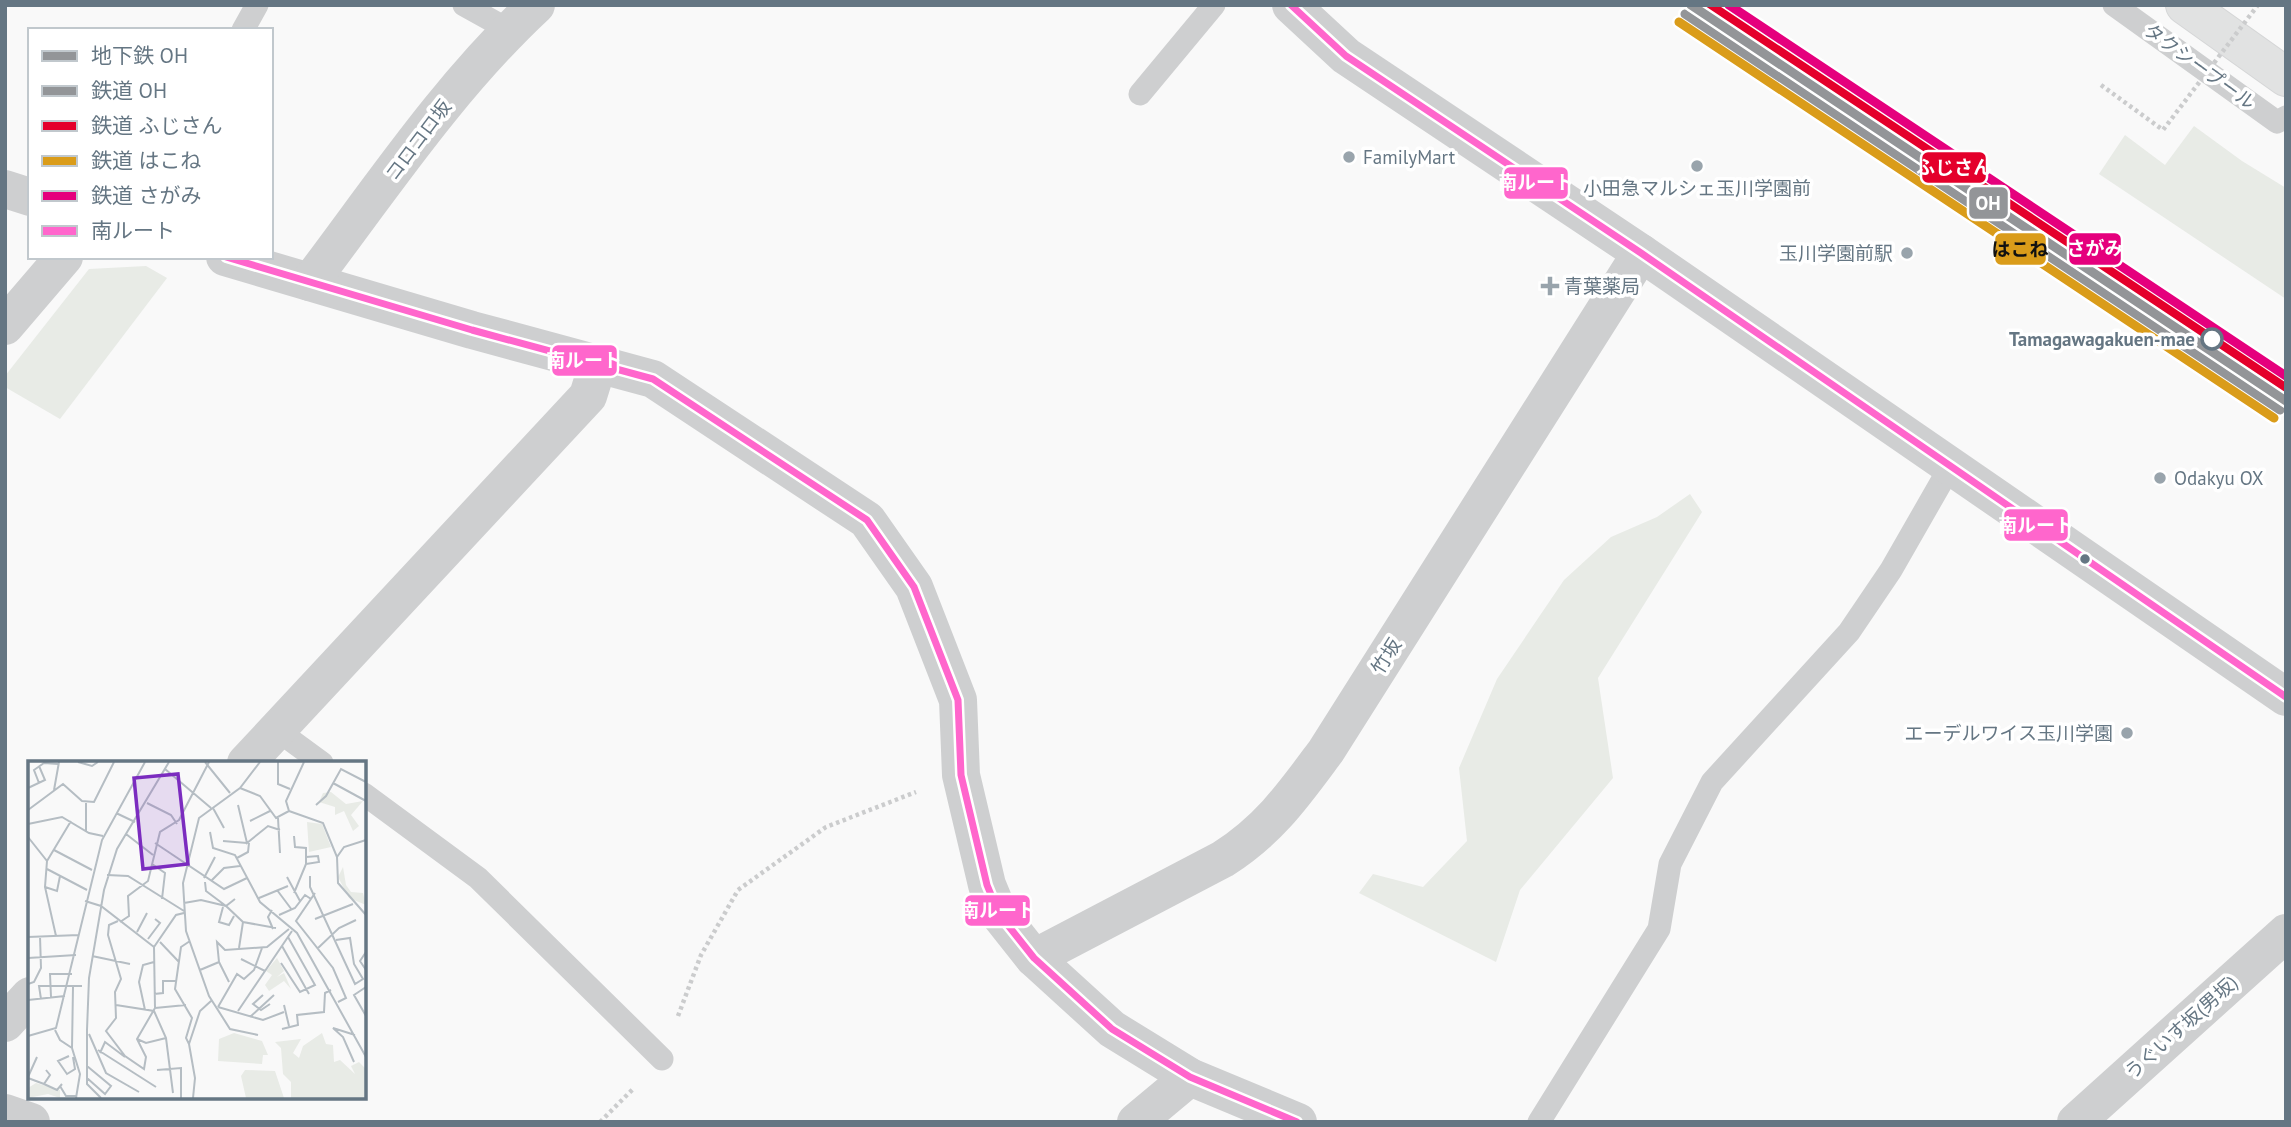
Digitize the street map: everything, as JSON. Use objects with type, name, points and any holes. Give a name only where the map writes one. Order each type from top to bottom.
[{"type":"street","points":[[1291,5],[1346,56],[1641,253],[2286,697]]},
{"type":"street","points":[[2185,5],[2286,77]]},
{"type":"street","name":"コロコロ坂","points":[[310,282],[465,77],[523,18]]},
{"type":"street","points":[[5,189],[28,196]]},
{"type":"street","name":"竹坂","points":[[1034,958],[1223,859],[1248,843],[1269,823],[1326,751],[1641,253]]},
{"type":"street","points":[[5,326],[62,259]]},
{"type":"street","points":[[232,259],[653,379],[867,520],[914,587],[958,700],[961,775],[987,885],[999,914],[1034,958],[1112,1029],[1189,1077],[1298,1122]]},
{"type":"street","points":[[248,761],[588,396],[598,364]]},
{"type":"street","name":"うぐいす坂(男坂)","points":[[2076,1122],[2286,933]]},
{"type":"street","points":[[5,1023],[28,998]]},
{"type":"street","points":[[1136,1122],[1189,1077]]},
{"type":"street","points":[[5,1113],[31,1122]]},
{"type":"lane","points":[[244,28],[257,5]]},
{"type":"lane","points":[[464,5],[523,18]]},
{"type":"lane","points":[[1140,94],[1214,5]]},
{"type":"lane","name":"タクシープール","points":[[2114,5],[2277,122],[2286,117]]},
{"type":"lane","points":[[1539,1122],[1659,929],[1670,864],[1712,782],[1849,632],[1891,570],[1950,467]]},
{"type":"lane","points":[[277,730],[319,761]]},
{"type":"lane","points":[[366,795],[478,878],[662,1059]]},
{"type":"path","points":[[2101,85],[2163,130],[2258,5]]},
{"type":"path","points":[[600,1122],[662,1059],[701,955],[737,890],[826,827],[961,775]]},
{"type":"shaded area","points":[[2194,126],[2242,161],[2286,188],[2286,299],[2099,174],[2125,135],[2165,165]]},
{"type":"shaded area","points":[[146,266],[167,278],[60,419],[5,387],[5,376],[89,269]]},
{"type":"shaded area","points":[[1690,494],[1702,512],[1598,678],[1613,778],[1520,890],[1496,962],[1359,893],[1373,874],[1423,887],[1467,841],[1459,768],[1497,679],[1564,580],[1611,537],[1657,517]]},
{"type":"metro line","name":"OH","points":[[1691,5],[2286,401]]},
{"type":"rail line","name":"ふじさん","points":[[1710,5],[2286,388]]},
{"type":"rail line","name":"さがみ","points":[[1729,5],[2286,376]]},
{"type":"rail line","name":"OH","points":[[1685,14],[2280,410]]},
{"type":"rail line","name":"はこね","points":[[1679,22],[2274,418]]},
{"type":"transit line","name":"南ルート","points":[[1291,5],[1346,56],[1641,253],[2286,697]]},
{"type":"transit line","name":"南ルート","points":[[233,259],[472,330],[653,379],[867,520],[914,587],[958,700],[961,775],[987,885],[999,914],[1034,958],[1112,1029],[1190,1077],[1297,1122]]},
{"type":"place","name":"FamilyMart","points":[[1349,157]]},
{"type":"place","name":"小田急マルシェ玉川学園前","points":[[1697,166]]},
{"type":"place","name":"玉川学園前駅","points":[[1907,253]]},
{"type":"place","name":"青葉薬局","points":[[1550,286]]},
{"type":"place","name":"Tamagawagakuen-mae","points":[[2212,339]]},
{"type":"place","name":"Odakyu OX","points":[[2160,478]]},
{"type":"place","name":"エーデルワイス玉川学園","points":[[2127,733]]}]
